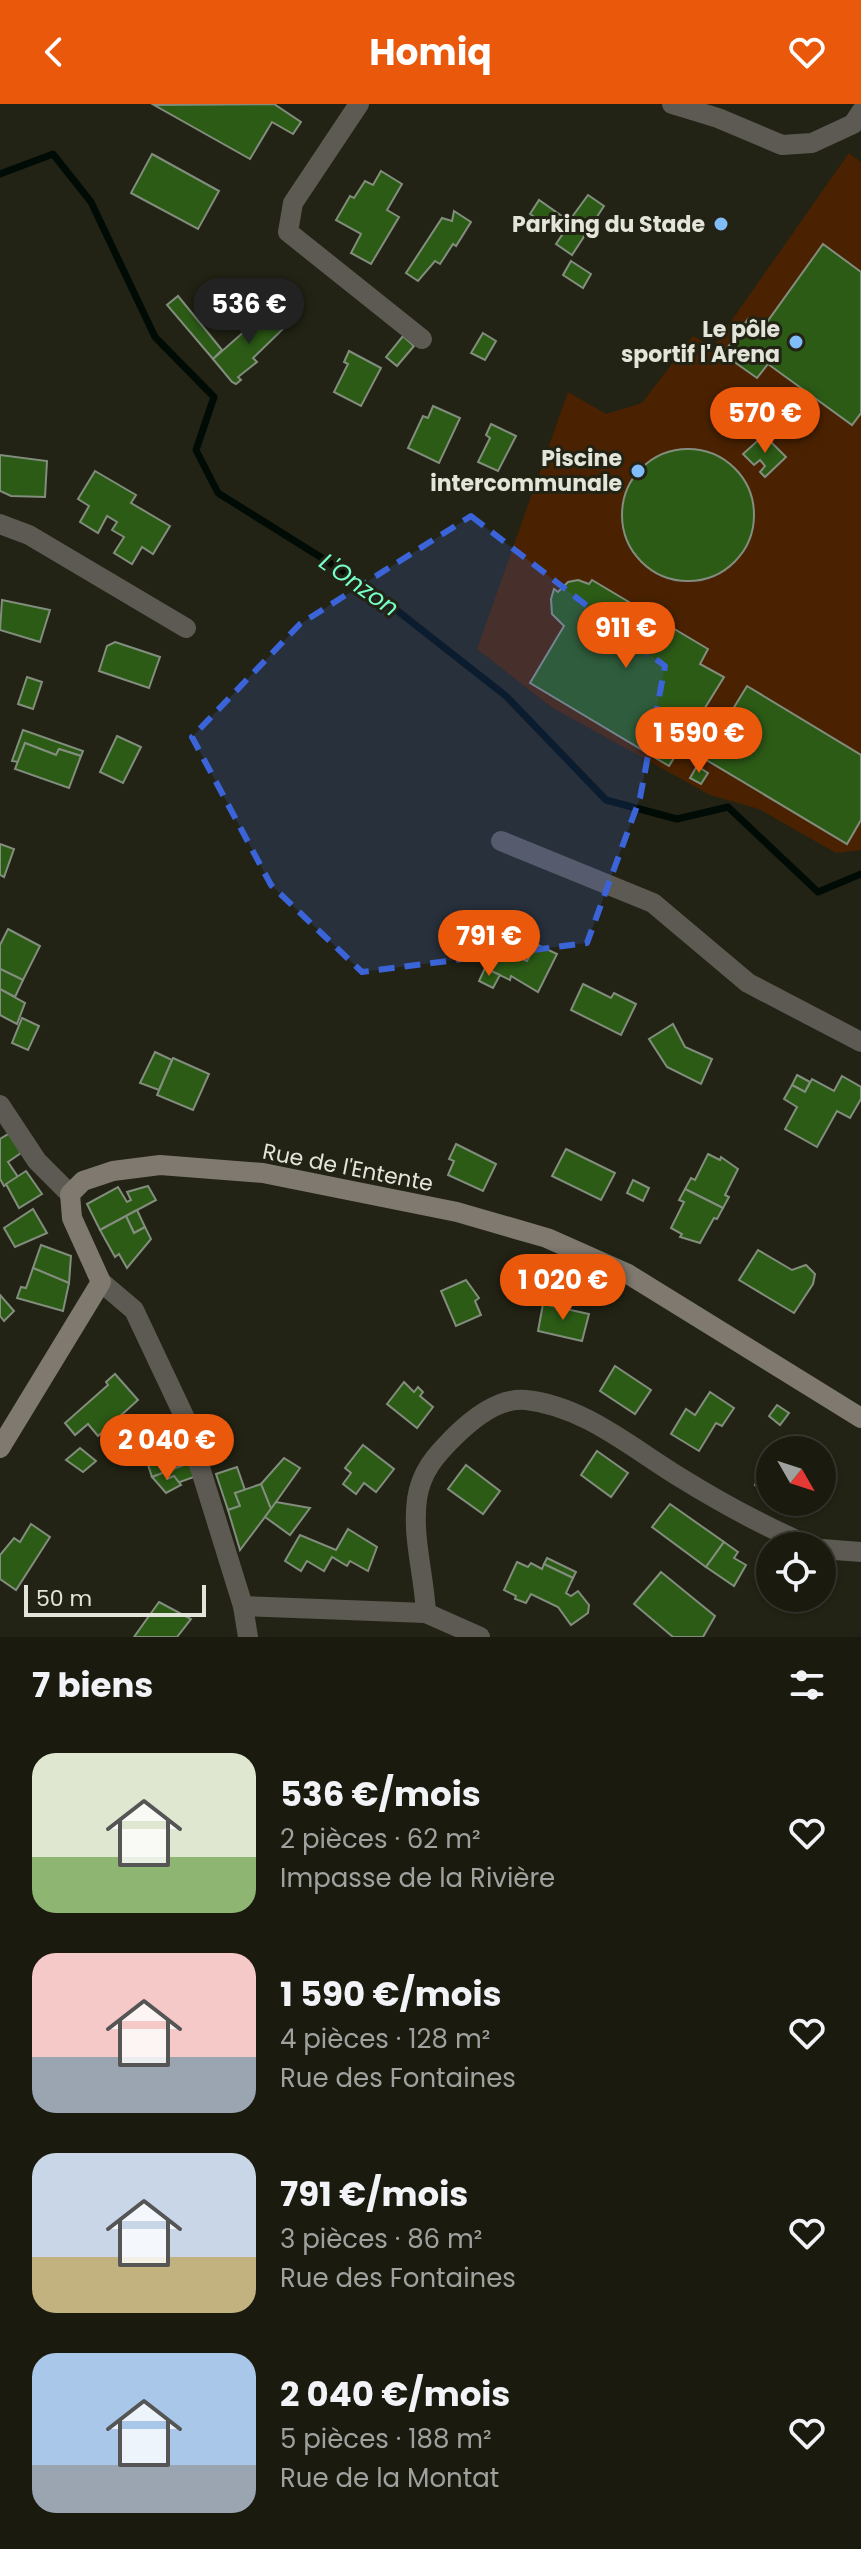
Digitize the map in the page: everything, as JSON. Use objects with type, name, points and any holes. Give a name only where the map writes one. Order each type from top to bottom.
[{"type":"street","points":[[359,104],[293,203],[288,232],[422,339]]},
{"type":"street","points":[[672,104],[718,118],[782,145],[812,143],[857,118]]},
{"type":"street","points":[[0,524],[29,535],[186,628]]},
{"type":"street","points":[[501,841],[653,903],[748,983],[861,1042]]},
{"type":"street","points":[[0,1105],[45,1170],[70,1194],[72,1218],[101,1282],[134,1310],[184,1416],[243,1606],[248,1637]]},
{"type":"street","name":"Rue de l'Entente","points":[[70,1194],[83,1181],[98,1176],[160,1165],[263,1173],[457,1212],[547,1238],[628,1274],[861,1418]]},
{"type":"street","points":[[0,1448],[101,1282]]},
{"type":"street","points":[[426,1613],[425,1580],[414,1533],[418,1495],[429,1462],[476,1414],[523,1399],[578,1413],[684,1480],[778,1532]]},
{"type":"street","points":[[836,1550],[861,1552]]},
{"type":"street","points":[[243,1606],[426,1613],[480,1637]]},
{"type":"highlighted area","points":[[471,516],[665,666],[640,798],[587,943],[362,972],[271,885],[192,737],[300,624]]},
{"type":"shaded area","points":[[849,153],[861,162],[861,850],[836,853],[759,809],[710,795],[551,707],[477,649],[568,392],[606,414],[642,403],[693,336],[713,347]]},
{"type":"building","points":[[274,104],[301,122],[293,134],[272,122],[250,159],[154,105]]},
{"type":"building","points":[[152,154],[219,191],[198,229],[131,193]]},
{"type":"building","points":[[381,171],[402,184],[387,210],[399,217],[371,264],[351,253],[361,234],[336,220],[350,196],[354,198],[365,181],[373,185]]},
{"type":"building","points":[[588,195],[604,206],[572,255],[556,244],[562,235],[530,214],[539,200],[569,221]]},
{"type":"building","points":[[454,211],[471,222],[440,264],[435,261],[418,281],[406,273],[442,218],[452,221]]},
{"type":"building","name":"Le pôle sportif l'Arena","points":[[823,244],[861,272],[861,413],[852,425],[768,364],[757,378],[723,354],[748,319],[762,329]]},
{"type":"building","points":[[571,261],[591,274],[583,288],[563,275]]},
{"type":"building","points":[[178,296],[222,350],[213,359],[167,305]]},
{"type":"building","points":[[271,308],[287,325],[253,358],[257,362],[238,377],[241,380],[236,384],[213,359]]},
{"type":"building","points":[[483,333],[496,341],[485,360],[471,353]]},
{"type":"building","points":[[403,336],[414,346],[397,366],[386,357]]},
{"type":"building","points":[[349,351],[381,368],[361,406],[334,392],[348,364],[344,362]]},
{"type":"building","points":[[433,406],[460,418],[439,463],[408,448],[423,416],[428,418]]},
{"type":"building","points":[[491,424],[516,436],[498,471],[478,462],[490,438],[486,435]]},
{"type":"building","points":[[764,435],[786,457],[765,477],[760,472],[765,466],[760,460],[754,465],[743,454]]},
{"type":"building","points":[[688,449],[725,460],[743,478],[754,515],[743,552],[725,570],[688,581],[651,570],[633,552],[622,515],[633,478],[651,460]]},
{"type":"building","points":[[0,455],[47,461],[45,497],[11,496],[0,491]]},
{"type":"building","points":[[95,471],[136,495],[131,503],[170,526],[153,554],[142,547],[132,564],[114,553],[124,537],[112,530],[117,522],[107,516],[98,533],[80,522],[89,506],[78,499]]},
{"type":"building","points":[[578,580],[589,584],[592,580],[708,649],[700,664],[724,677],[669,766],[530,683],[564,626],[552,614],[554,589],[558,592],[568,582]]},
{"type":"building","points":[[2,600],[50,610],[40,642],[0,630]]},
{"type":"building","points":[[115,642],[160,657],[149,688],[99,671],[107,646]]},
{"type":"building","points":[[27,677],[42,682],[33,709],[18,704]]},
{"type":"building","points":[[747,686],[861,755],[861,820],[847,844],[703,758]]},
{"type":"building","points":[[23,730],[83,751],[81,756],[59,749],[56,755],[25,743],[18,762],[12,761]]},
{"type":"building","points":[[117,736],[141,747],[123,783],[100,772]]},
{"type":"building","points":[[25,743],[56,755],[59,749],[81,756],[69,788],[15,769]]},
{"type":"building","points":[[697,766],[708,773],[701,784],[690,778]]},
{"type":"building","points":[[0,844],[14,849],[4,877],[0,875]]},
{"type":"building","points":[[8,929],[40,946],[23,980],[0,969],[0,945]]},
{"type":"building","points":[[499,939],[524,951],[520,958],[527,961],[536,944],[557,954],[538,992],[511,976],[510,980],[485,968]]},
{"type":"building","points":[[485,968],[500,975],[493,988],[479,981]]},
{"type":"building","points":[[0,969],[23,980],[15,997],[0,989]]},
{"type":"building","points":[[583,984],[611,998],[614,993],[636,1004],[621,1035],[571,1010]]},
{"type":"building","points":[[0,989],[25,1003],[17,1024],[0,1015]]},
{"type":"building","points":[[22,1018],[39,1026],[28,1050],[12,1043]]},
{"type":"building","points":[[673,1024],[685,1047],[712,1059],[701,1084],[667,1067],[649,1039]]},
{"type":"building","points":[[155,1052],[172,1060],[159,1090],[140,1083]]},
{"type":"building","points":[[173,1058],[209,1074],[193,1110],[157,1095]]},
{"type":"building","points":[[797,1075],[810,1082],[805,1092],[792,1085]]},
{"type":"building","points":[[842,1076],[861,1087],[861,1099],[850,1118],[837,1111],[817,1147],[785,1129],[797,1107],[784,1099],[792,1085],[805,1092],[812,1079],[834,1091]]},
{"type":"building","points":[[10,1133],[21,1153],[8,1162],[18,1177],[4,1186],[0,1179],[0,1139]]},
{"type":"building","points":[[456,1144],[496,1164],[483,1191],[448,1175],[454,1161],[449,1159]]},
{"type":"building","points":[[566,1149],[615,1173],[601,1200],[552,1176]]},
{"type":"building","points":[[708,1154],[720,1160],[721,1157],[738,1169],[725,1195],[729,1197],[723,1208],[685,1189],[691,1178],[695,1180]]},
{"type":"building","points":[[26,1171],[42,1194],[19,1208],[6,1184]]},
{"type":"building","points":[[633,1180],[649,1188],[643,1201],[627,1193]]},
{"type":"building","points":[[148,1186],[156,1200],[100,1230],[87,1204],[118,1187],[127,1202],[131,1200],[127,1192]]},
{"type":"building","points":[[685,1189],[723,1208],[700,1243],[680,1237],[682,1234],[671,1228],[684,1202],[679,1200]]},
{"type":"building","points":[[33,1209],[47,1233],[15,1247],[4,1228]]},
{"type":"building","points":[[137,1210],[145,1227],[134,1233],[126,1216]]},
{"type":"building","points":[[126,1216],[134,1233],[145,1227],[151,1239],[127,1268],[119,1254],[115,1257],[100,1230]]},
{"type":"building","points":[[41,1245],[71,1256],[69,1283],[33,1268]]},
{"type":"building","points":[[758,1250],[792,1270],[806,1265],[815,1274],[813,1284],[794,1313],[739,1280]]},
{"type":"building","points":[[33,1268],[69,1283],[63,1311],[17,1298],[21,1287],[26,1288]]},
{"type":"building","points":[[466,1280],[479,1298],[475,1301],[481,1315],[456,1326],[441,1291]]},
{"type":"building","points":[[0,1295],[14,1311],[4,1321],[0,1316]]},
{"type":"building","points":[[543,1304],[589,1314],[582,1341],[538,1331]]},
{"type":"building","points":[[615,1366],[651,1390],[635,1414],[600,1391]]},
{"type":"building","points":[[115,1374],[138,1400],[98,1436],[88,1424],[75,1435],[65,1423],[108,1385],[106,1382]]},
{"type":"building","points":[[404,1382],[414,1392],[418,1387],[423,1392],[420,1396],[433,1407],[417,1428],[387,1404]]},
{"type":"building","points":[[710,1392],[734,1408],[722,1426],[716,1423],[699,1451],[671,1434],[686,1409],[695,1415]]},
{"type":"building","points":[[777,1405],[789,1413],[780,1425],[769,1416]]},
{"type":"building","points":[[178,1435],[189,1463],[152,1477],[146,1459],[167,1452]]},
{"type":"building","points":[[363,1445],[394,1469],[376,1492],[364,1483],[356,1494],[343,1484],[351,1473],[345,1468]]},
{"type":"building","points":[[80,1448],[96,1461],[83,1472],[66,1460]]},
{"type":"building","points":[[597,1451],[628,1473],[611,1497],[581,1475]]},
{"type":"building","points":[[284,1458],[300,1468],[271,1509],[261,1484]]},
{"type":"building","points":[[189,1463],[194,1477],[177,1483],[174,1476],[167,1479],[165,1472]]},
{"type":"building","points":[[466,1465],[500,1491],[483,1514],[448,1489]]},
{"type":"building","points":[[237,1467],[245,1490],[235,1493],[240,1506],[228,1510],[216,1474]]},
{"type":"building","points":[[165,1472],[167,1479],[174,1476],[181,1485],[166,1493],[152,1477]]},
{"type":"building","points":[[261,1484],[271,1509],[240,1550],[228,1510],[240,1506],[235,1493]]},
{"type":"building","points":[[276,1502],[310,1508],[290,1535],[265,1517]]},
{"type":"building","points":[[670,1504],[724,1542],[706,1567],[652,1527]]},
{"type":"building","points":[[31,1524],[50,1537],[16,1590],[0,1579],[0,1555],[14,1538],[20,1542]]},
{"type":"building","points":[[348,1529],[377,1547],[368,1571],[350,1561],[347,1566],[332,1557],[324,1571],[307,1561],[301,1571],[285,1561],[300,1535],[336,1550]]},
{"type":"building","points":[[724,1542],[738,1552],[734,1558],[746,1565],[734,1586],[706,1567]]},
{"type":"building","points":[[547,1558],[576,1572],[573,1578],[544,1564]]},
{"type":"building","points":[[517,1562],[528,1567],[531,1563],[542,1569],[544,1564],[573,1578],[566,1593],[571,1596],[578,1591],[589,1605],[588,1613],[571,1625],[558,1607],[531,1594],[526,1603],[515,1599],[516,1596],[504,1590]]},
{"type":"building","points":[[661,1572],[715,1616],[703,1637],[673,1637],[634,1604]]},
{"type":"building","points":[[159,1602],[191,1619],[177,1637],[134,1637]]},
{"type":"waterway","name":"L'Onzon","points":[[0,174],[53,154],[91,202],[155,337],[214,397],[196,450],[218,493],[362,583],[506,696],[606,800],[677,819],[728,807],[818,892],[861,874]]},
{"type":"place","name":"Parking du Stade","points":[[721,224]]},
{"type":"place","name":"Le pôle sportif l'Arena","points":[[796,342]]},
{"type":"place","name":"Piscine intercommunale","points":[[638,471]]}]
